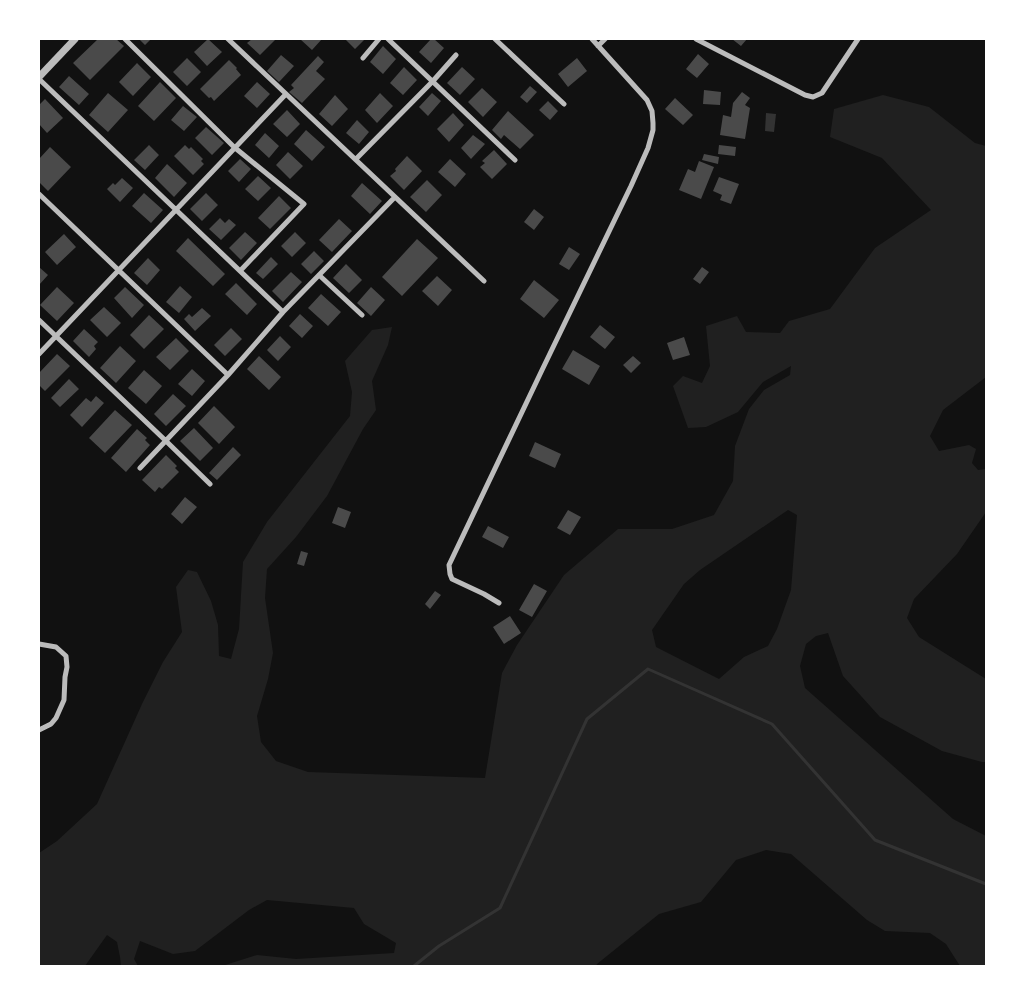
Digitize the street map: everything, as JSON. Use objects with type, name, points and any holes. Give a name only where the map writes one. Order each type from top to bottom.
[{"type":"street","points":[[75,39],[39,78],[283,312]]},
{"type":"street","points":[[126,39],[234,147],[304,204],[240,271]]},
{"type":"street","points":[[228,39],[484,281]]},
{"type":"street","points":[[234,44],[238,39]]},
{"type":"street","points":[[363,58],[379,39]]},
{"type":"street","points":[[388,39],[515,160]]},
{"type":"street","points":[[495,39],[564,104]]},
{"type":"street","points":[[499,603],[452,579],[449,569],[450,565],[631,186],[648,148],[652,130],[652,111],[647,100],[592,39]]},
{"type":"street","points":[[598,46],[606,39]]},
{"type":"street","points":[[696,39],[805,95],[813,97],[819,95],[826,88],[858,39]]},
{"type":"street","points":[[356,159],[456,55]]},
{"type":"street","points":[[39,354],[286,94]]},
{"type":"street","points":[[39,194],[228,375]]},
{"type":"street","points":[[140,468],[228,375],[283,312],[395,197]]},
{"type":"street","points":[[319,275],[362,315]]},
{"type":"street","points":[[39,320],[210,484]]},
{"type":"street","points":[[39,644],[56,647],[66,656],[67,667],[64,700],[56,718],[51,724],[39,730]]},
{"type":"shaded area","points":[[883,95],[929,107],[975,143],[986,146],[986,377],[943,410],[930,436],[939,451],[969,445],[976,449],[972,463],[978,470],[986,469],[986,512],[957,554],[914,599],[907,618],[919,637],[986,679],[986,762],[942,751],[880,717],[843,676],[828,633],[816,636],[806,644],[800,666],[805,688],[953,819],[986,836],[986,966],[960,966],[946,944],[930,933],[885,931],[867,920],[791,854],[766,850],[736,860],[701,902],[659,914],[596,966],[222,966],[257,955],[296,959],[394,953],[396,943],[364,924],[354,908],[267,900],[249,910],[195,951],[173,954],[140,941],[134,959],[138,966],[121,966],[117,942],[107,935],[85,966],[39,966],[39,853],[57,841],[97,804],[142,704],[163,662],[182,632],[176,587],[188,570],[197,572],[211,601],[218,625],[219,656],[231,659],[239,629],[243,562],[267,522],[350,416],[352,392],[345,361],[372,330],[392,327],[388,345],[372,381],[376,410],[363,429],[327,496],[296,537],[267,569],[265,598],[273,653],[268,679],[257,716],[261,742],[276,761],[308,772],[485,778],[502,673],[517,645],[564,575],[618,529],[672,529],[714,515],[733,481],[735,446],[749,409],[764,390],[790,375],[791,366],[763,382],[738,412],[706,427],[688,428],[673,386],[683,376],[702,383],[710,366],[706,326],[737,316],[746,332],[780,333],[789,321],[830,309],[875,248],[931,210],[882,158],[830,137],[834,109]],"holes":[[[788,510],[797,515],[791,590],[777,629],[768,646],[744,657],[719,679],[656,647],[652,630],[684,584],[700,570]]]},
{"type":"shaded area","points":[[766,113],[776,114],[774,132],[765,131]]},
{"type":"building","points":[[98,39],[116,39],[124,46],[90,80],[73,63]]},
{"type":"building","points":[[139,39],[151,39],[145,45]]},
{"type":"building","points":[[208,39],[222,52],[207,66],[194,52]]},
{"type":"building","points":[[252,39],[276,39],[260,55],[247,43]]},
{"type":"building","points":[[300,39],[322,39],[312,50]]},
{"type":"building","points":[[345,39],[365,39],[355,49]]},
{"type":"building","points":[[431,39],[434,39],[444,48],[431,63],[419,52]]},
{"type":"building","points":[[732,39],[747,39],[741,46]]},
{"type":"building","points":[[383,46],[396,59],[383,74],[370,62]]},
{"type":"building","points":[[698,54],[709,64],[697,78],[686,69]]},
{"type":"building","points":[[281,55],[294,66],[279,82],[267,71]]},
{"type":"building","points":[[318,56],[324,62],[316,71],[325,79],[302,103],[289,92],[294,88],[291,85]]},
{"type":"building","points":[[187,58],[201,72],[187,86],[173,72]]},
{"type":"building","points":[[577,58],[587,71],[568,87],[558,74]]},
{"type":"building","points":[[229,60],[241,75],[214,101],[200,89]]},
{"type":"building","points":[[137,63],[151,77],[133,96],[119,82]]},
{"type":"building","points":[[404,67],[417,80],[403,95],[390,83]]},
{"type":"building","points":[[462,67],[475,79],[460,95],[447,83]]},
{"type":"building","points":[[69,76],[89,94],[79,105],[59,87]]},
{"type":"building","points":[[160,82],[176,98],[154,121],[138,106]]},
{"type":"building","points":[[257,82],[270,94],[257,108],[244,96]]},
{"type":"building","points":[[530,86],[537,92],[527,103],[520,97]]},
{"type":"building","points":[[482,88],[497,102],[483,117],[468,102]]},
{"type":"building","points":[[704,90],[721,92],[720,105],[703,104]]},
{"type":"building","points":[[742,92],[750,98],[745,105],[750,108],[745,139],[720,135],[723,115],[731,117],[733,103]]},
{"type":"building","points":[[108,93],[128,110],[108,132],[89,115]]},
{"type":"building","points":[[380,93],[393,106],[377,123],[365,110]]},
{"type":"building","points":[[432,93],[441,101],[428,116],[419,107]]},
{"type":"building","points":[[335,95],[348,109],[332,126],[319,114]]},
{"type":"building","points":[[675,98],[693,115],[683,125],[665,109]]},
{"type":"building","points":[[45,99],[63,118],[47,133],[39,124],[39,105]]},
{"type":"building","points":[[548,101],[558,111],[550,120],[539,110]]},
{"type":"building","points":[[183,106],[197,117],[184,131],[171,120]]},
{"type":"building","points":[[287,110],[300,124],[287,137],[273,124]]},
{"type":"building","points":[[508,111],[534,135],[520,149],[504,135],[501,139],[492,130]]},
{"type":"building","points":[[453,113],[464,125],[449,142],[437,129]]},
{"type":"building","points":[[357,120],[369,132],[359,144],[346,133]]},
{"type":"building","points":[[206,127],[224,143],[212,155],[195,138]]},
{"type":"building","points":[[306,130],[325,147],[312,161],[294,144]]},
{"type":"building","points":[[265,133],[279,146],[269,158],[255,145]]},
{"type":"building","points":[[473,135],[485,144],[471,159],[461,148]]},
{"type":"building","points":[[149,145],[159,155],[145,170],[134,160]]},
{"type":"building","points":[[185,145],[189,149],[191,147],[203,159],[201,161],[204,164],[193,175],[174,156]]},
{"type":"building","points":[[719,145],[736,147],[735,156],[718,154]]},
{"type":"building","points":[[50,147],[71,167],[48,191],[39,182],[39,159]]},
{"type":"building","points":[[494,150],[507,164],[492,179],[480,167],[485,163],[482,161]]},
{"type":"building","points":[[288,152],[303,166],[290,179],[276,165]]},
{"type":"building","points":[[704,154],[719,157],[718,164],[702,160]]},
{"type":"building","points":[[407,156],[422,171],[404,190],[390,176]]},
{"type":"building","points":[[240,159],[251,169],[239,182],[228,171]]},
{"type":"building","points":[[450,159],[466,174],[455,187],[438,172]]},
{"type":"building","points":[[699,161],[714,167],[701,199],[679,190],[688,169],[695,172]]},
{"type":"building","points":[[167,164],[187,183],[174,197],[155,178]]},
{"type":"building","points":[[258,176],[271,188],[258,201],[245,189]]},
{"type":"building","points":[[719,177],[739,184],[731,204],[720,200],[722,195],[713,191]]},
{"type":"building","points":[[122,178],[133,188],[120,202],[107,189],[113,183],[115,185]]},
{"type":"building","points":[[427,180],[442,195],[426,212],[410,197]]},
{"type":"building","points":[[362,183],[382,201],[370,214],[351,196]]},
{"type":"building","points":[[144,193],[163,210],[151,223],[132,206]]},
{"type":"building","points":[[206,193],[218,205],[202,221],[190,209]]},
{"type":"building","points":[[279,196],[291,208],[270,229],[258,218]]},
{"type":"building","points":[[534,209],[544,217],[534,230],[524,222]]},
{"type":"building","points":[[220,218],[225,223],[229,219],[236,225],[221,240],[209,229]]},
{"type":"building","points":[[339,219],[352,231],[332,252],[319,240]]},
{"type":"building","points":[[245,232],[257,243],[241,260],[229,248]]},
{"type":"building","points":[[295,232],[306,243],[292,257],[281,246]]},
{"type":"building","points":[[64,234],[76,247],[57,265],[45,252]]},
{"type":"building","points":[[188,238],[225,274],[213,286],[176,251]]},
{"type":"building","points":[[417,239],[438,258],[402,296],[382,277]]},
{"type":"building","points":[[569,247],[580,254],[569,270],[559,264]]},
{"type":"building","points":[[314,251],[324,261],[311,274],[301,264]]},
{"type":"building","points":[[271,257],[278,264],[263,279],[256,273]]},
{"type":"building","points":[[148,258],[160,270],[147,285],[134,273]]},
{"type":"building","points":[[346,264],[362,280],[349,293],[333,278]]},
{"type":"building","points":[[39,267],[48,275],[39,285]]},
{"type":"building","points":[[702,267],[709,272],[700,284],[693,279]]},
{"type":"building","points":[[291,272],[302,282],[283,302],[272,291]]},
{"type":"building","points":[[437,276],[452,290],[438,306],[422,291]]},
{"type":"building","points":[[534,280],[559,300],[544,318],[520,299]]},
{"type":"building","points":[[236,283],[257,304],[247,315],[225,294]]},
{"type":"building","points":[[180,286],[192,297],[179,313],[166,302]]},
{"type":"building","points":[[57,287],[74,303],[57,321],[40,305]]},
{"type":"building","points":[[125,287],[144,305],[132,318],[114,298]]},
{"type":"building","points":[[371,287],[385,300],[371,316],[357,303]]},
{"type":"building","points":[[321,294],[341,312],[328,326],[308,308]]},
{"type":"building","points":[[104,307],[121,323],[107,337],[90,320]]},
{"type":"building","points":[[202,308],[211,316],[195,331],[184,319],[189,314],[192,317]]},
{"type":"building","points":[[300,314],[313,326],[302,338],[289,326]]},
{"type":"building","points":[[149,315],[164,329],[144,349],[130,335]]},
{"type":"building","points":[[600,325],[615,337],[605,349],[590,337]]},
{"type":"building","points":[[231,328],[242,339],[225,356],[214,345]]},
{"type":"building","points":[[84,329],[98,342],[94,346],[96,349],[89,357],[73,341]]},
{"type":"building","points":[[280,336],[291,347],[278,361],[267,350]]},
{"type":"building","points":[[684,337],[690,355],[673,360],[667,343]]},
{"type":"building","points":[[176,338],[189,351],[170,370],[156,357]]},
{"type":"building","points":[[120,346],[136,361],[116,383],[100,368]]},
{"type":"building","points":[[573,350],[600,366],[589,385],[562,369]]},
{"type":"building","points":[[57,354],[70,366],[45,391],[39,385],[39,373]]},
{"type":"building","points":[[259,356],[281,377],[269,390],[247,369]]},
{"type":"building","points":[[633,356],[641,363],[631,373],[623,365]]},
{"type":"building","points":[[192,369],[205,381],[192,396],[178,384]]},
{"type":"building","points":[[144,370],[162,386],[146,404],[128,388]]},
{"type":"building","points":[[69,379],[79,389],[60,407],[51,398]]},
{"type":"building","points":[[173,394],[186,406],[166,426],[154,414]]},
{"type":"building","points":[[96,396],[104,403],[82,427],[70,415],[86,398],[91,402]]},
{"type":"building","points":[[214,406],[235,427],[219,444],[198,423]]},
{"type":"building","points":[[115,410],[132,425],[105,453],[89,438]]},
{"type":"building","points":[[194,428],[213,448],[200,461],[180,441]]},
{"type":"building","points":[[137,429],[147,438],[145,440],[150,445],[126,472],[111,458]]},
{"type":"building","points":[[535,442],[561,454],[555,468],[529,456]]},
{"type":"building","points":[[233,447],[241,455],[217,480],[209,473]]},
{"type":"building","points":[[166,455],[177,466],[175,468],[179,472],[162,489],[159,487],[155,492],[142,480]]},
{"type":"building","points":[[185,497],[197,507],[182,524],[171,514]]},
{"type":"building","points":[[338,507],[351,512],[345,528],[332,523]]},
{"type":"building","points":[[568,510],[581,517],[570,535],[557,528]]},
{"type":"building","points":[[488,526],[509,537],[503,548],[482,537]]},
{"type":"building","points":[[301,551],[308,553],[304,566],[297,564]]},
{"type":"building","points":[[534,584],[547,591],[532,617],[519,610]]},
{"type":"building","points":[[435,591],[441,595],[430,609],[425,604]]},
{"type":"building","points":[[510,616],[521,633],[504,644],[493,627]]},
{"type":"waterway","points":[[414,966],[439,946],[500,908],[587,719],[648,669],[772,724],[875,840],[986,884]]}]
